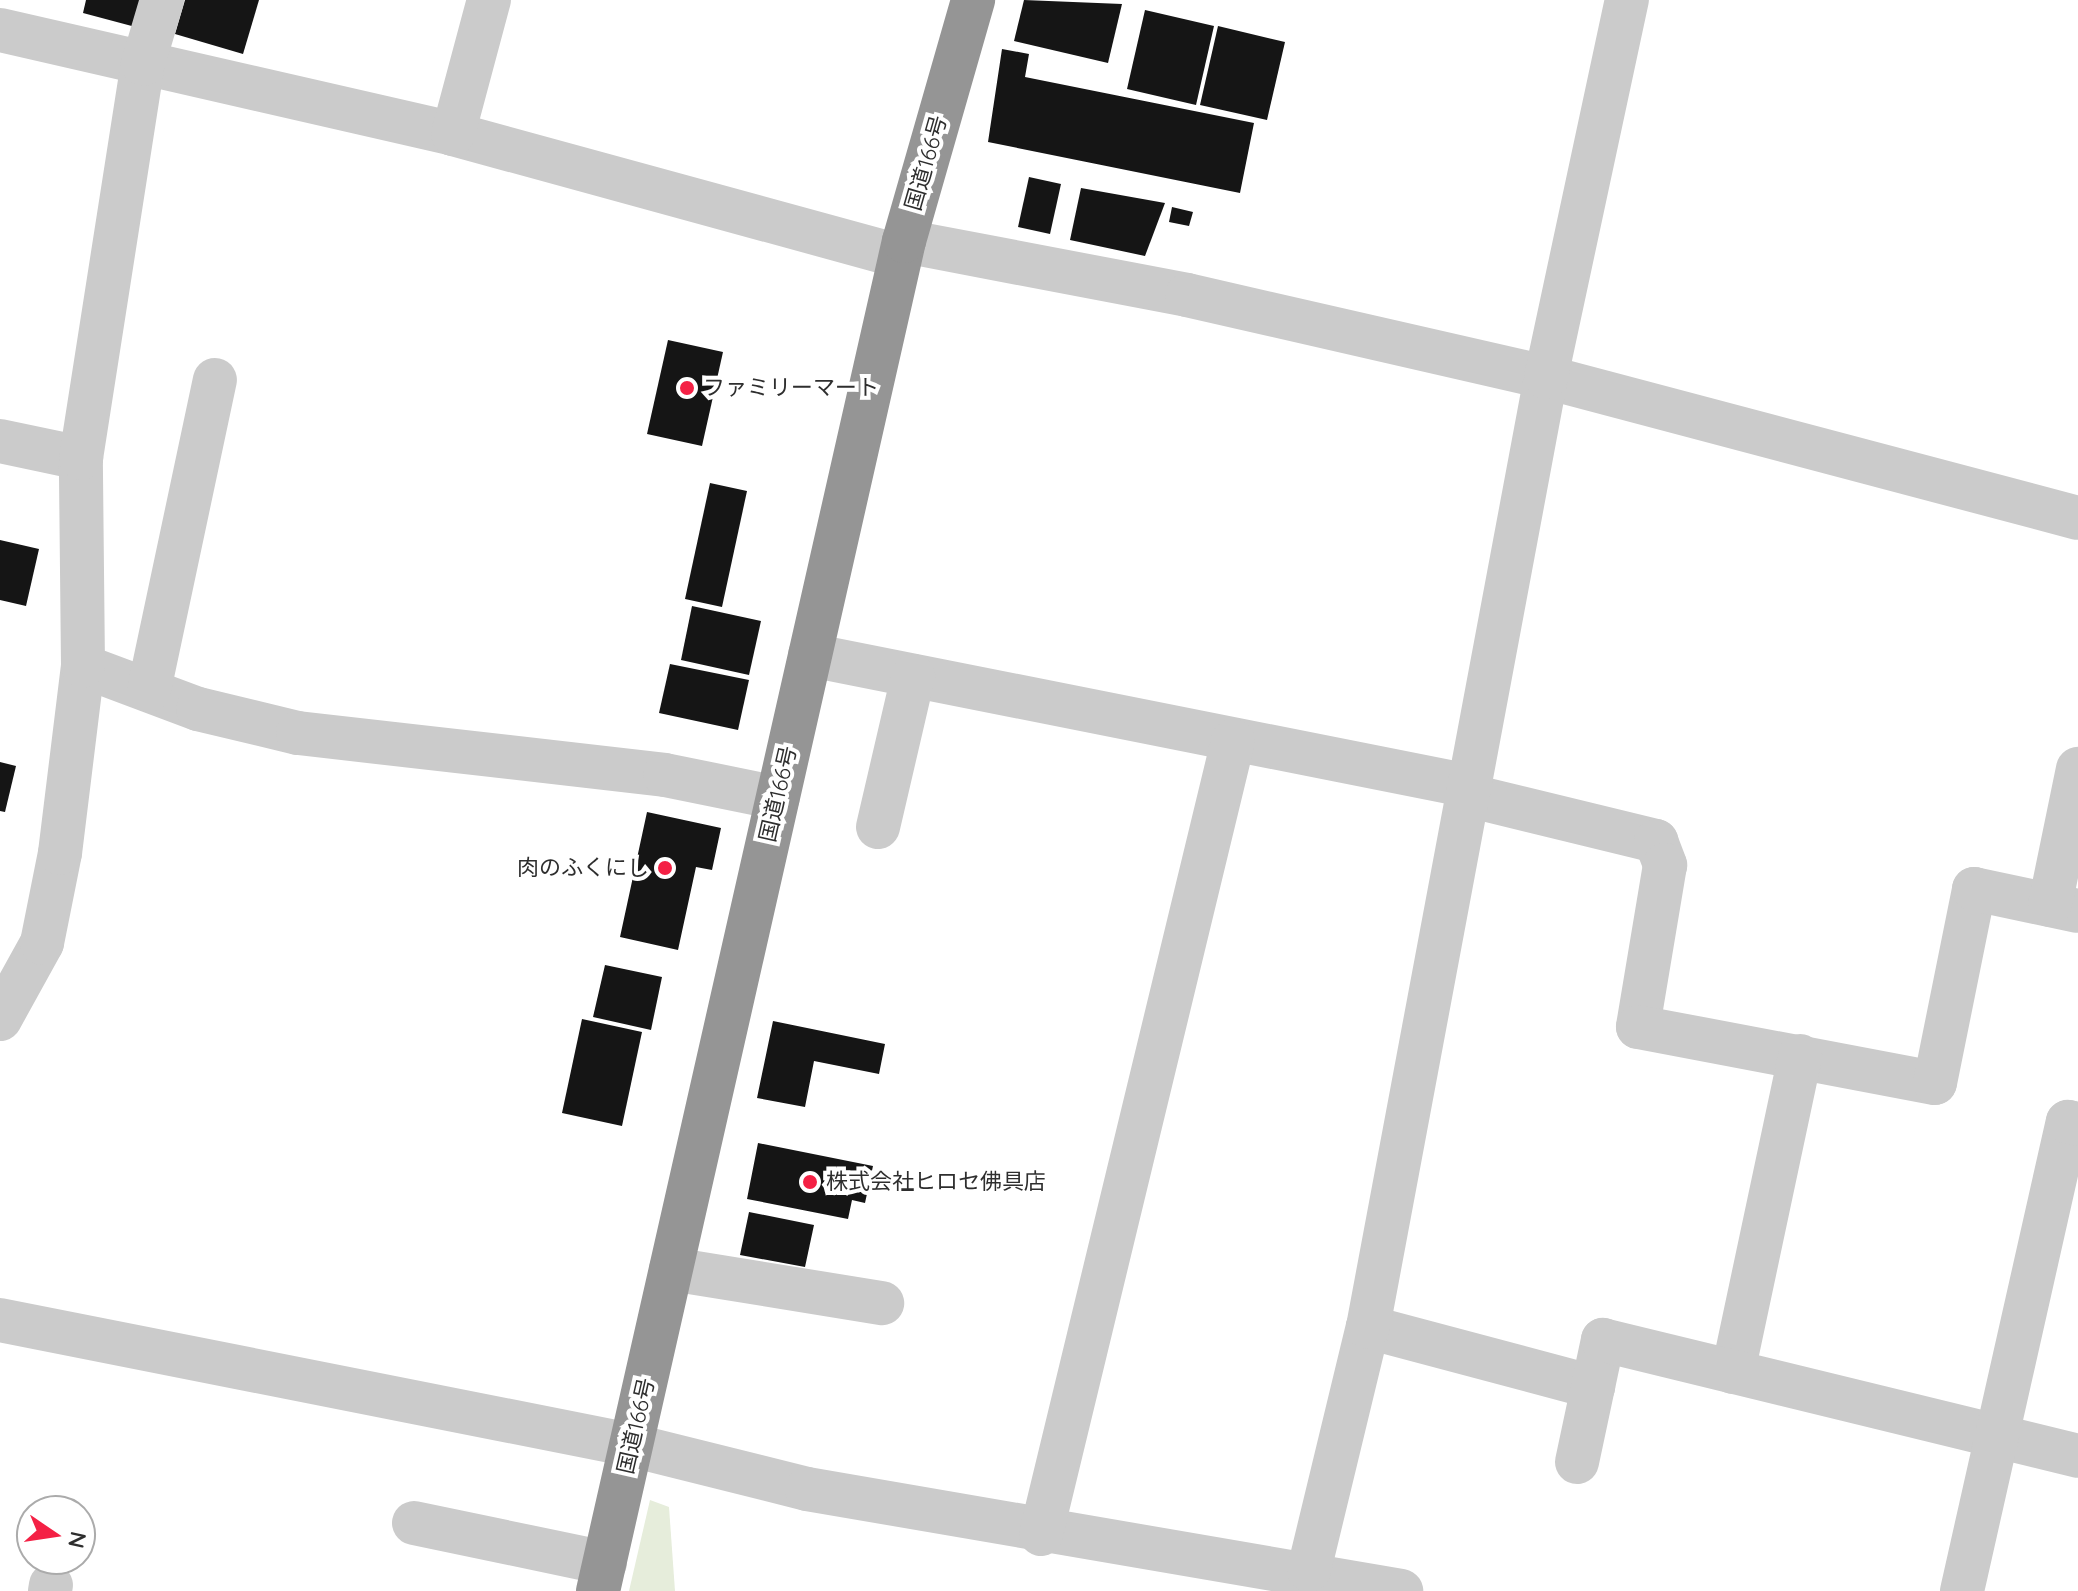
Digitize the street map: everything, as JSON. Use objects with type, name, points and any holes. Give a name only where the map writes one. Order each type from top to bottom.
[{"type":"highway","name":"国道166号","points":[[601,1577],[902,249],[973,0]]},
{"type":"street","points":[[0,1019],[42,943],[83,666],[81,458],[143,64],[162,0]]},
{"type":"street","points":[[453,134],[489,0]]},
{"type":"street","points":[[1309,1570],[1368,1327],[1546,377],[1627,0]]},
{"type":"street","points":[[0,30],[453,134],[902,249],[1187,295],[1546,377],[2078,518]]},
{"type":"street","points":[[149,690],[215,380]]},
{"type":"street","points":[[0,441],[81,458]]},
{"type":"street","points":[[810,655],[1468,791],[1656,841],[1665,865],[1638,1027],[1935,1083],[1974,889],[2064,908],[2078,769]]},
{"type":"street","points":[[83,666],[149,690],[298,733],[665,775],[778,798]]},
{"type":"street","points":[[878,827],[913,676]]},
{"type":"street","points":[[1041,1534],[1233,741]]},
{"type":"street","points":[[1733,1372],[1800,1056]]},
{"type":"street","points":[[1962,1591],[2068,1122],[2078,1124]]},
{"type":"street","points":[[671,1269],[882,1303]]},
{"type":"street","points":[[0,1320],[631,1445],[807,1489],[1041,1534],[1309,1570],[1401,1591]]},
{"type":"street","points":[[1368,1327],[1593,1387]]},
{"type":"street","points":[[1577,1462],[1603,1340],[2078,1456]]},
{"type":"street","points":[[414,1523],[601,1577]]},
{"type":"green space","points":[[650,1500],[669,1507],[675,1591],[629,1591]]},
{"type":"building","points":[[86,0],[150,0],[143,29],[83,13]]},
{"type":"building","points":[[185,0],[259,0],[243,54],[175,34]]},
{"type":"building","points":[[1024,0],[1122,4],[1108,63],[1014,41]]},
{"type":"building","points":[[1145,10],[1214,26],[1196,105],[1127,89]]},
{"type":"building","points":[[1218,26],[1285,42],[1267,120],[1200,105]]},
{"type":"building","points":[[1002,49],[1029,54],[1025,77],[1254,123],[1240,193],[988,142]]},
{"type":"building","points":[[1029,177],[1061,184],[1050,234],[1018,227]]},
{"type":"building","points":[[1081,188],[1165,203],[1145,256],[1070,240]]},
{"type":"building","points":[[1172,207],[1193,212],[1189,226],[1169,222]]},
{"type":"building","points":[[668,340],[723,352],[702,446],[647,434]]},
{"type":"building","points":[[710,483],[747,491],[722,607],[685,599]]},
{"type":"building","points":[[0,540],[39,549],[26,606],[0,600]]},
{"type":"building","points":[[692,606],[761,621],[749,675],[681,660]]},
{"type":"building","points":[[670,664],[749,680],[738,730],[659,713]]},
{"type":"building","points":[[0,762],[16,766],[5,812],[0,811]]},
{"type":"building","points":[[647,812],[721,828],[712,870],[696,867],[678,950],[620,937]]},
{"type":"building","points":[[605,965],[662,977],[651,1030],[593,1017]]},
{"type":"building","points":[[582,1019],[642,1032],[622,1126],[562,1113]]},
{"type":"building","points":[[773,1021],[885,1044],[879,1074],[814,1061],[805,1107],[757,1098]]},
{"type":"building","name":"株式会社ヒロセ佛具店","points":[[758,1143],[873,1166],[865,1203],[852,1200],[848,1219],[747,1199]]},
{"type":"building","points":[[749,1212],[814,1225],[805,1267],[740,1255]]},
{"type":"place","name":"ファミリーマート","points":[[687,388]]},
{"type":"place","name":"肉のふくにし","points":[[665,868]]},
{"type":"place","name":"株式会社ヒロセ佛具店","points":[[810,1182]]}]
